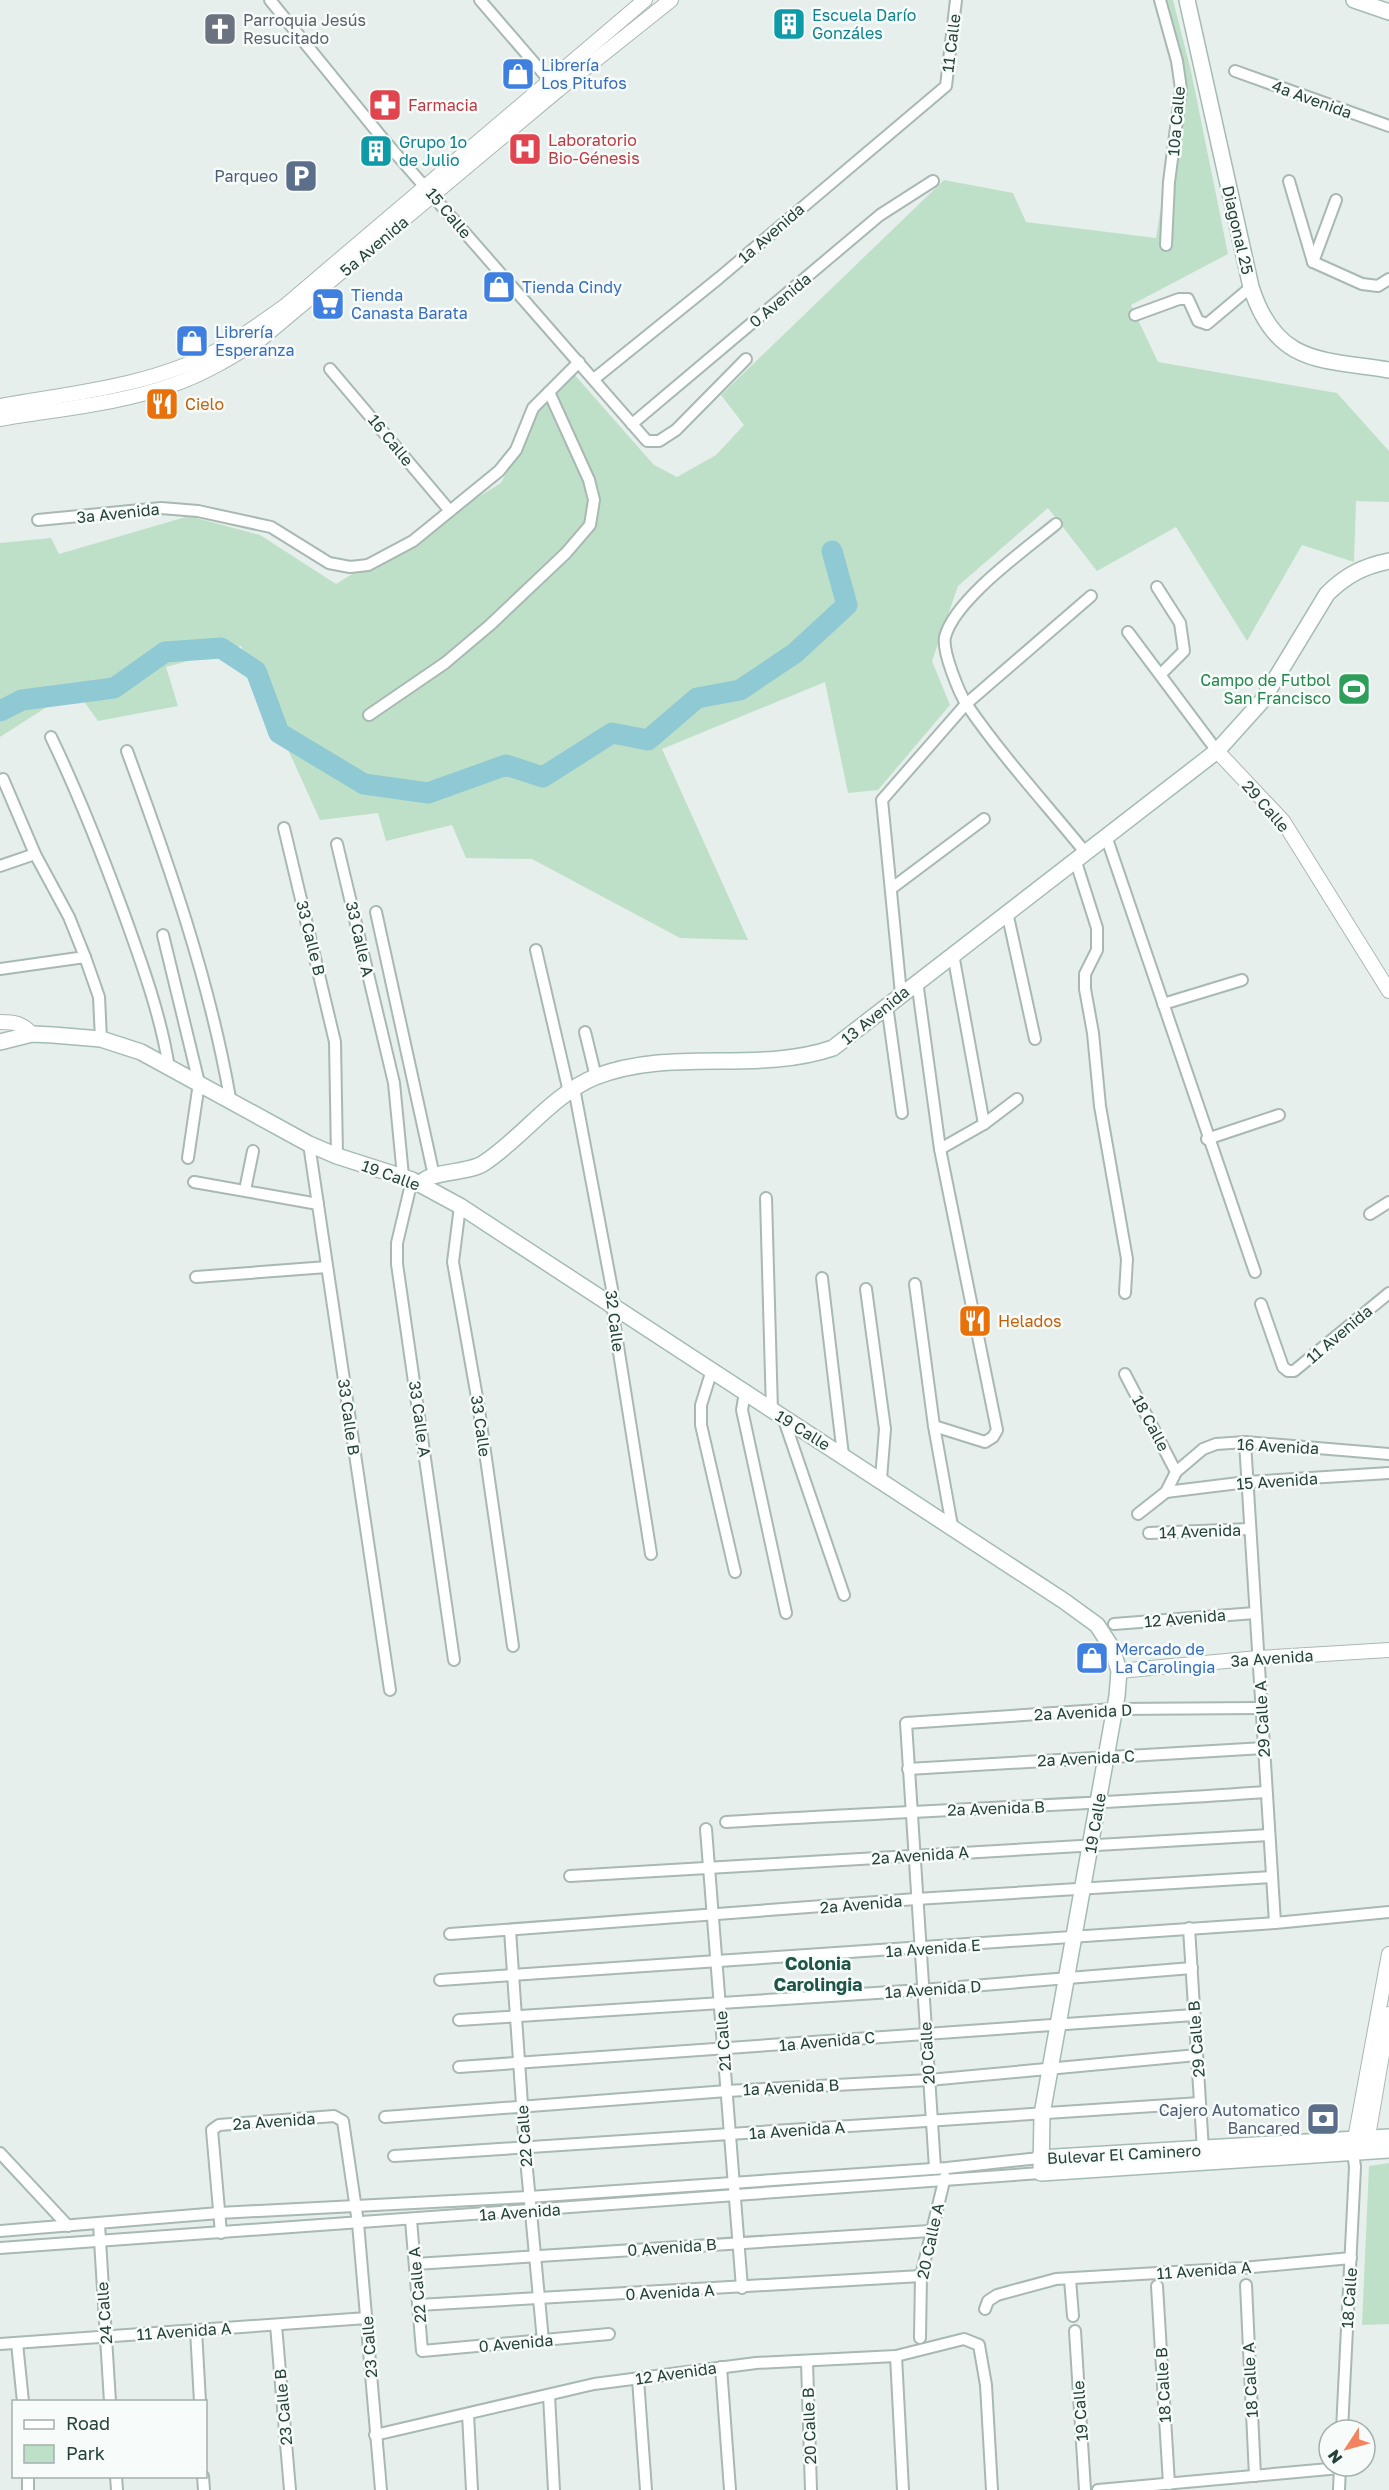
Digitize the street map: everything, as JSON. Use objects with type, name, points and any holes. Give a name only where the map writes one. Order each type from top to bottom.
[{"type":"main road","name":"Diagonal 25","points":[[1187,0],[1258,310],[1272,330],[1305,356],[1327,363],[1389,370]]},
{"type":"main road","points":[[1354,0],[1389,12]]},
{"type":"main road","points":[[1217,751],[1262,701],[1327,594],[1340,580],[1355,571],[1389,561]]},
{"type":"main road","name":"13 Avenida","points":[[417,1179],[482,1165],[571,1090],[596,1077],[620,1070],[682,1062],[811,1056],[833,1048],[1217,751]]},
{"type":"main road","points":[[0,1042],[32,1034]]},
{"type":"main road","name":"19 Calle","points":[[32,1034],[101,1039],[141,1052],[230,1098],[309,1144],[337,1156],[417,1179],[881,1479],[1097,1625],[1112,1648],[1119,1671],[1108,1757],[1097,1805],[1042,2114],[1040,2166]]},
{"type":"main road","name":"Bulevar El Caminero","points":[[1040,2166],[1359,2150],[1389,2137]]},
{"type":"main road","name":"Bulevar El Caminero","points":[[1040,2166],[1203,2150],[1389,2150]]},
{"type":"street","name":"15 Calle","points":[[270,0],[383,139],[430,190],[647,441],[659,441],[676,430],[746,359]]},
{"type":"street","points":[[480,0],[549,80]]},
{"type":"street","name":"5a Avenida","points":[[0,419],[139,395],[176,384],[219,365],[261,339],[430,190],[549,80],[645,0]]},
{"type":"street","name":"5a Avenida","points":[[0,406],[135,381],[176,369],[215,352],[285,306],[671,0]]},
{"type":"street","name":"11 Calle","points":[[946,86],[956,0]]},
{"type":"street","name":"10a Calle","points":[[1160,0],[1177,61],[1181,89],[1169,182],[1166,245]]},
{"type":"street","name":"4a Avenida","points":[[1236,71],[1389,126]]},
{"type":"street","name":"1a Avenida","points":[[594,379],[719,278],[946,86]]},
{"type":"street","name":"0 Avenida","points":[[632,424],[880,215],[933,181]]},
{"type":"street","points":[[1289,182],[1313,262],[1362,284],[1378,286],[1389,279]]},
{"type":"street","points":[[1313,262],[1336,200]]},
{"type":"street","points":[[1135,315],[1179,299],[1188,299],[1198,321],[1207,324],[1251,287]]},
{"type":"street","points":[[450,511],[499,471],[516,450],[533,408],[579,362]]},
{"type":"street","name":"16 Calle","points":[[330,369],[450,511]]},
{"type":"street","points":[[369,715],[445,663],[490,625],[566,553],[590,525],[594,500],[589,480],[549,392]]},
{"type":"street","name":"3a Avenida","points":[[38,520],[161,507],[198,511],[271,527],[329,563],[350,567],[368,565],[388,555],[413,541],[450,511]]},
{"type":"street","points":[[1056,524],[974,593],[949,628],[945,638],[945,652],[966,704],[1080,855],[1097,928],[1097,950],[1085,974],[1085,989],[1093,1034],[1100,1106],[1127,1259],[1125,1293]]},
{"type":"street","points":[[1157,587],[1180,623],[1184,644],[1184,651],[1176,662],[1161,674]]},
{"type":"street","points":[[901,994],[882,800],[966,704],[1091,596]]},
{"type":"street","name":"29 Calle","points":[[1128,632],[1217,751],[1283,821],[1389,991]]},
{"type":"street","points":[[51,737],[83,804],[137,950],[165,1043],[169,1068]]},
{"type":"street","points":[[127,752],[188,922],[208,994],[230,1098]]},
{"type":"street","points":[[3,779],[35,855],[69,917],[85,957],[99,997],[101,1039]]},
{"type":"street","points":[[892,888],[984,819]]},
{"type":"street","name":"33 Calle B","points":[[284,828],[335,1042],[337,1156]]},
{"type":"street","points":[[1106,836],[1254,1272]]},
{"type":"street","name":"33 Calle A","points":[[337,844],[417,1179],[397,1243],[397,1264],[454,1660]]},
{"type":"street","points":[[0,866],[35,855]]},
{"type":"street","points":[[376,912],[417,1179]]},
{"type":"street","points":[[1007,912],[1035,1040]]},
{"type":"street","points":[[163,935],[199,1083],[188,1158]]},
{"type":"street","name":"32 Calle","points":[[536,950],[571,1090],[612,1288],[612,1303],[651,1554]]},
{"type":"street","points":[[953,954],[984,1124]]},
{"type":"street","points":[[0,969],[85,957]]},
{"type":"street","points":[[1163,1004],[1242,980]]},
{"type":"street","points":[[917,981],[940,1149],[997,1430],[993,1437],[985,1442],[934,1426]]},
{"type":"street","points":[[887,1005],[902,1113]]},
{"type":"street","name":"19 Calle","points":[[0,1022],[15,1022],[32,1034]]},
{"type":"street","points":[[585,1032],[596,1077]]},
{"type":"street","points":[[940,1149],[984,1124],[1017,1099]]},
{"type":"street","points":[[1207,1139],[1279,1115]]},
{"type":"street","name":"33 Calle B","points":[[309,1144],[390,1690]]},
{"type":"street","points":[[245,1190],[253,1151]]},
{"type":"street","points":[[194,1182],[318,1204]]},
{"type":"street","points":[[766,1198],[778,1414],[844,1595]]},
{"type":"street","points":[[1370,1214],[1389,1202]]},
{"type":"street","name":"33 Calle","points":[[460,1206],[453,1262],[478,1403],[513,1646]]},
{"type":"street","points":[[196,1277],[327,1267]]},
{"type":"street","points":[[822,1278],[843,1455]]},
{"type":"street","points":[[915,1284],[934,1426],[952,1526]]},
{"type":"street","points":[[866,1289],[885,1429],[881,1479]]},
{"type":"street","name":"11 Avenida","points":[[1260,1304],[1283,1367],[1288,1371],[1294,1371],[1389,1293]]},
{"type":"street","points":[[712,1371],[701,1405],[701,1425],[735,1572]]},
{"type":"street","name":"18 Calle","points":[[1125,1374],[1176,1472]]},
{"type":"street","points":[[745,1392],[741,1410],[786,1613]]},
{"type":"street","name":"16 Avenida","points":[[1176,1472],[1203,1449],[1216,1444],[1245,1442],[1389,1454]]},
{"type":"street","name":"29 Calle A","points":[[1245,1442],[1275,1923]]},
{"type":"street","points":[[1138,1514],[1166,1492],[1176,1472]]},
{"type":"street","name":"15 Avenida","points":[[1166,1492],[1247,1482],[1389,1473]]},
{"type":"street","name":"14 Avenida","points":[[1149,1533],[1250,1529]]},
{"type":"street","name":"12 Avenida","points":[[1114,1624],[1256,1613]]},
{"type":"street","name":"3a Avenida","points":[[1119,1671],[1258,1658],[1389,1650]]},
{"type":"street","name":"2a Avenida D","points":[[906,1723],[1114,1709],[1262,1708]]},
{"type":"street","name":"20 Calle","points":[[906,1723],[931,2121],[941,2168]]},
{"type":"street","name":"2a Avenida C","points":[[908,1769],[1264,1748]]},
{"type":"street","name":"2a Avenida B","points":[[726,1822],[910,1811],[1097,1805],[1266,1792]]},
{"type":"street","name":"21 Calle","points":[[706,1829],[742,2288]]},
{"type":"street","name":"2a Avenida A","points":[[570,1875],[709,1869],[1269,1835]]},
{"type":"street","name":"2a Avenida","points":[[450,1934],[916,1899],[1272,1877]]},
{"type":"street","name":"1a Avenida E","points":[[440,1980],[920,1949],[1275,1923],[1389,1912]]},
{"type":"street","name":"29 Calle B","points":[[1189,1928],[1203,2150]]},
{"type":"street","name":"22 Calle","points":[[510,1930],[525,2148],[543,2341]]},
{"type":"street","points":[[1359,2150],[1389,1954]]},
{"type":"street","name":"1a Avenida D","points":[[459,2020],[922,1990],[1192,1968]]},
{"type":"street","points":[[1359,2150],[1389,2014]]},
{"type":"street","name":"1a Avenida C","points":[[459,2067],[927,2032],[1194,2015]]},
{"type":"street","name":"1a Avenida B","points":[[385,2117],[727,2091],[929,2080],[1197,2055]]},
{"type":"street","name":"1a Avenida A","points":[[394,2156],[1200,2103]]},
{"type":"street","name":"2a Avenida","points":[[219,2213],[212,2130],[219,2125],[334,2116],[343,2121]]},
{"type":"street","name":"23 Calle","points":[[343,2121],[358,2223],[381,2490]]},
{"type":"street","name":"18 Calle","points":[[1343,2418],[1359,2150]]},
{"type":"street","points":[[0,2153],[68,2226]]},
{"type":"street","name":"1a Avenida","points":[[0,2231],[219,2213],[529,2197],[941,2168],[1040,2166]]},
{"type":"street","name":"1a Avenida","points":[[0,2248],[944,2181],[1040,2166]]},
{"type":"street","name":"20 Calle A","points":[[920,2338],[921,2276],[930,2231],[944,2181],[941,2168]]},
{"type":"street","points":[[219,2213],[221,2233]]},
{"type":"street","name":"22 Calle A","points":[[411,2220],[422,2351]]},
{"type":"street","name":"24 Calle","points":[[99,2224],[98,2241],[110,2400]]},
{"type":"street","name":"0 Avenida B","points":[[415,2264],[930,2231]]},
{"type":"street","name":"11 Avenida A","points":[[985,2309],[988,2301],[998,2295],[1056,2279],[1351,2258]]},
{"type":"street","name":"0 Avenida A","points":[[418,2305],[921,2276]]},
{"type":"street","points":[[1070,2279],[1073,2316]]},
{"type":"street","name":"18 Calle A","points":[[1246,2285],[1255,2476]]},
{"type":"street","name":"18 Calle B","points":[[1157,2286],[1169,2484]]},
{"type":"street","name":"11 Avenida A","points":[[0,2344],[367,2318]]},
{"type":"street","name":"23 Calle B","points":[[276,2325],[290,2490]]},
{"type":"street","points":[[196,2330],[200,2400]]},
{"type":"street","name":"19 Calle","points":[[1075,2331],[1085,2490]]},
{"type":"street","name":"0 Avenida","points":[[422,2351],[609,2334]]},
{"type":"street","name":"12 Avenida","points":[[375,2435],[594,2384],[756,2362],[807,2362],[896,2356],[963,2339],[979,2345],[986,2385],[992,2490]]},
{"type":"street","points":[[17,2343],[23,2400]]},
{"type":"street","points":[[896,2356],[903,2490]]},
{"type":"street","name":"20 Calle B","points":[[807,2362],[811,2490]]},
{"type":"street","points":[[722,2367],[730,2490]]},
{"type":"street","points":[[638,2379],[646,2490]]},
{"type":"street","points":[[549,2395],[554,2490]]},
{"type":"street","points":[[468,2414],[472,2490]]},
{"type":"street","points":[[1098,2490],[1169,2484],[1231,2484],[1255,2476],[1317,2469]]},
{"type":"green space","points":[[1153,0],[1173,0],[1191,71],[1228,254],[1131,305],[1158,362],[1337,393],[1389,451],[1389,502],[1356,501],[1354,562],[1302,545],[1247,641],[1176,527],[1097,571],[1048,508],[958,586],[932,661],[950,705],[878,790],[848,793],[825,682],[662,749],[748,940],[680,938],[532,859],[466,858],[452,825],[386,841],[378,813],[320,820],[241,646],[166,667],[178,706],[98,721],[75,689],[0,737],[0,543],[51,538],[59,554],[189,516],[260,535],[336,584],[501,483],[539,409],[573,373],[654,465],[677,477],[716,455],[744,425],[721,395],[944,180],[1013,193],[1026,222],[1156,238],[1178,99],[1165,9]]},
{"type":"green space","points":[[1389,2163],[1389,2324],[1362,2325],[1369,2166]]},
{"type":"waterway","points":[[0,711],[22,700],[114,688],[165,652],[221,648],[256,671],[279,733],[364,784],[428,793],[506,765],[543,777],[612,733],[648,740],[697,698],[740,690],[795,653],[847,605],[832,551]]},
{"type":"place","name":"Escuela Darío Gonzáles","points":[[789,24]]},
{"type":"place","name":"Parroquia Jesús Resucitado","points":[[220,29]]},
{"type":"place","name":"Librería Los Pitufos","points":[[518,74]]},
{"type":"place","name":"Farmacia","points":[[385,105]]},
{"type":"place","name":"Laboratorio Bio-Génesis","points":[[525,149]]},
{"type":"place","name":"Grupo 1o de Julio","points":[[376,151]]},
{"type":"place","name":"Parqueo","points":[[301,176]]},
{"type":"place","name":"Tienda Cindy","points":[[499,287]]},
{"type":"place","name":"Tienda Canasta Barata","points":[[328,304]]},
{"type":"place","name":"Librería Esperanza","points":[[192,341]]},
{"type":"place","name":"Cielo","points":[[162,404]]},
{"type":"place","name":"Campo de Futbol San Francisco","points":[[1354,689]]},
{"type":"place","name":"Helados","points":[[975,1321]]},
{"type":"place","name":"Mercado de La Carolingia","points":[[1092,1658]]},
{"type":"place","name":"Cajero Automatico Bancared","points":[[1323,2119]]},
{"type":"district","name":"Colonia Carolingia","points":[[818,1973]]}]
